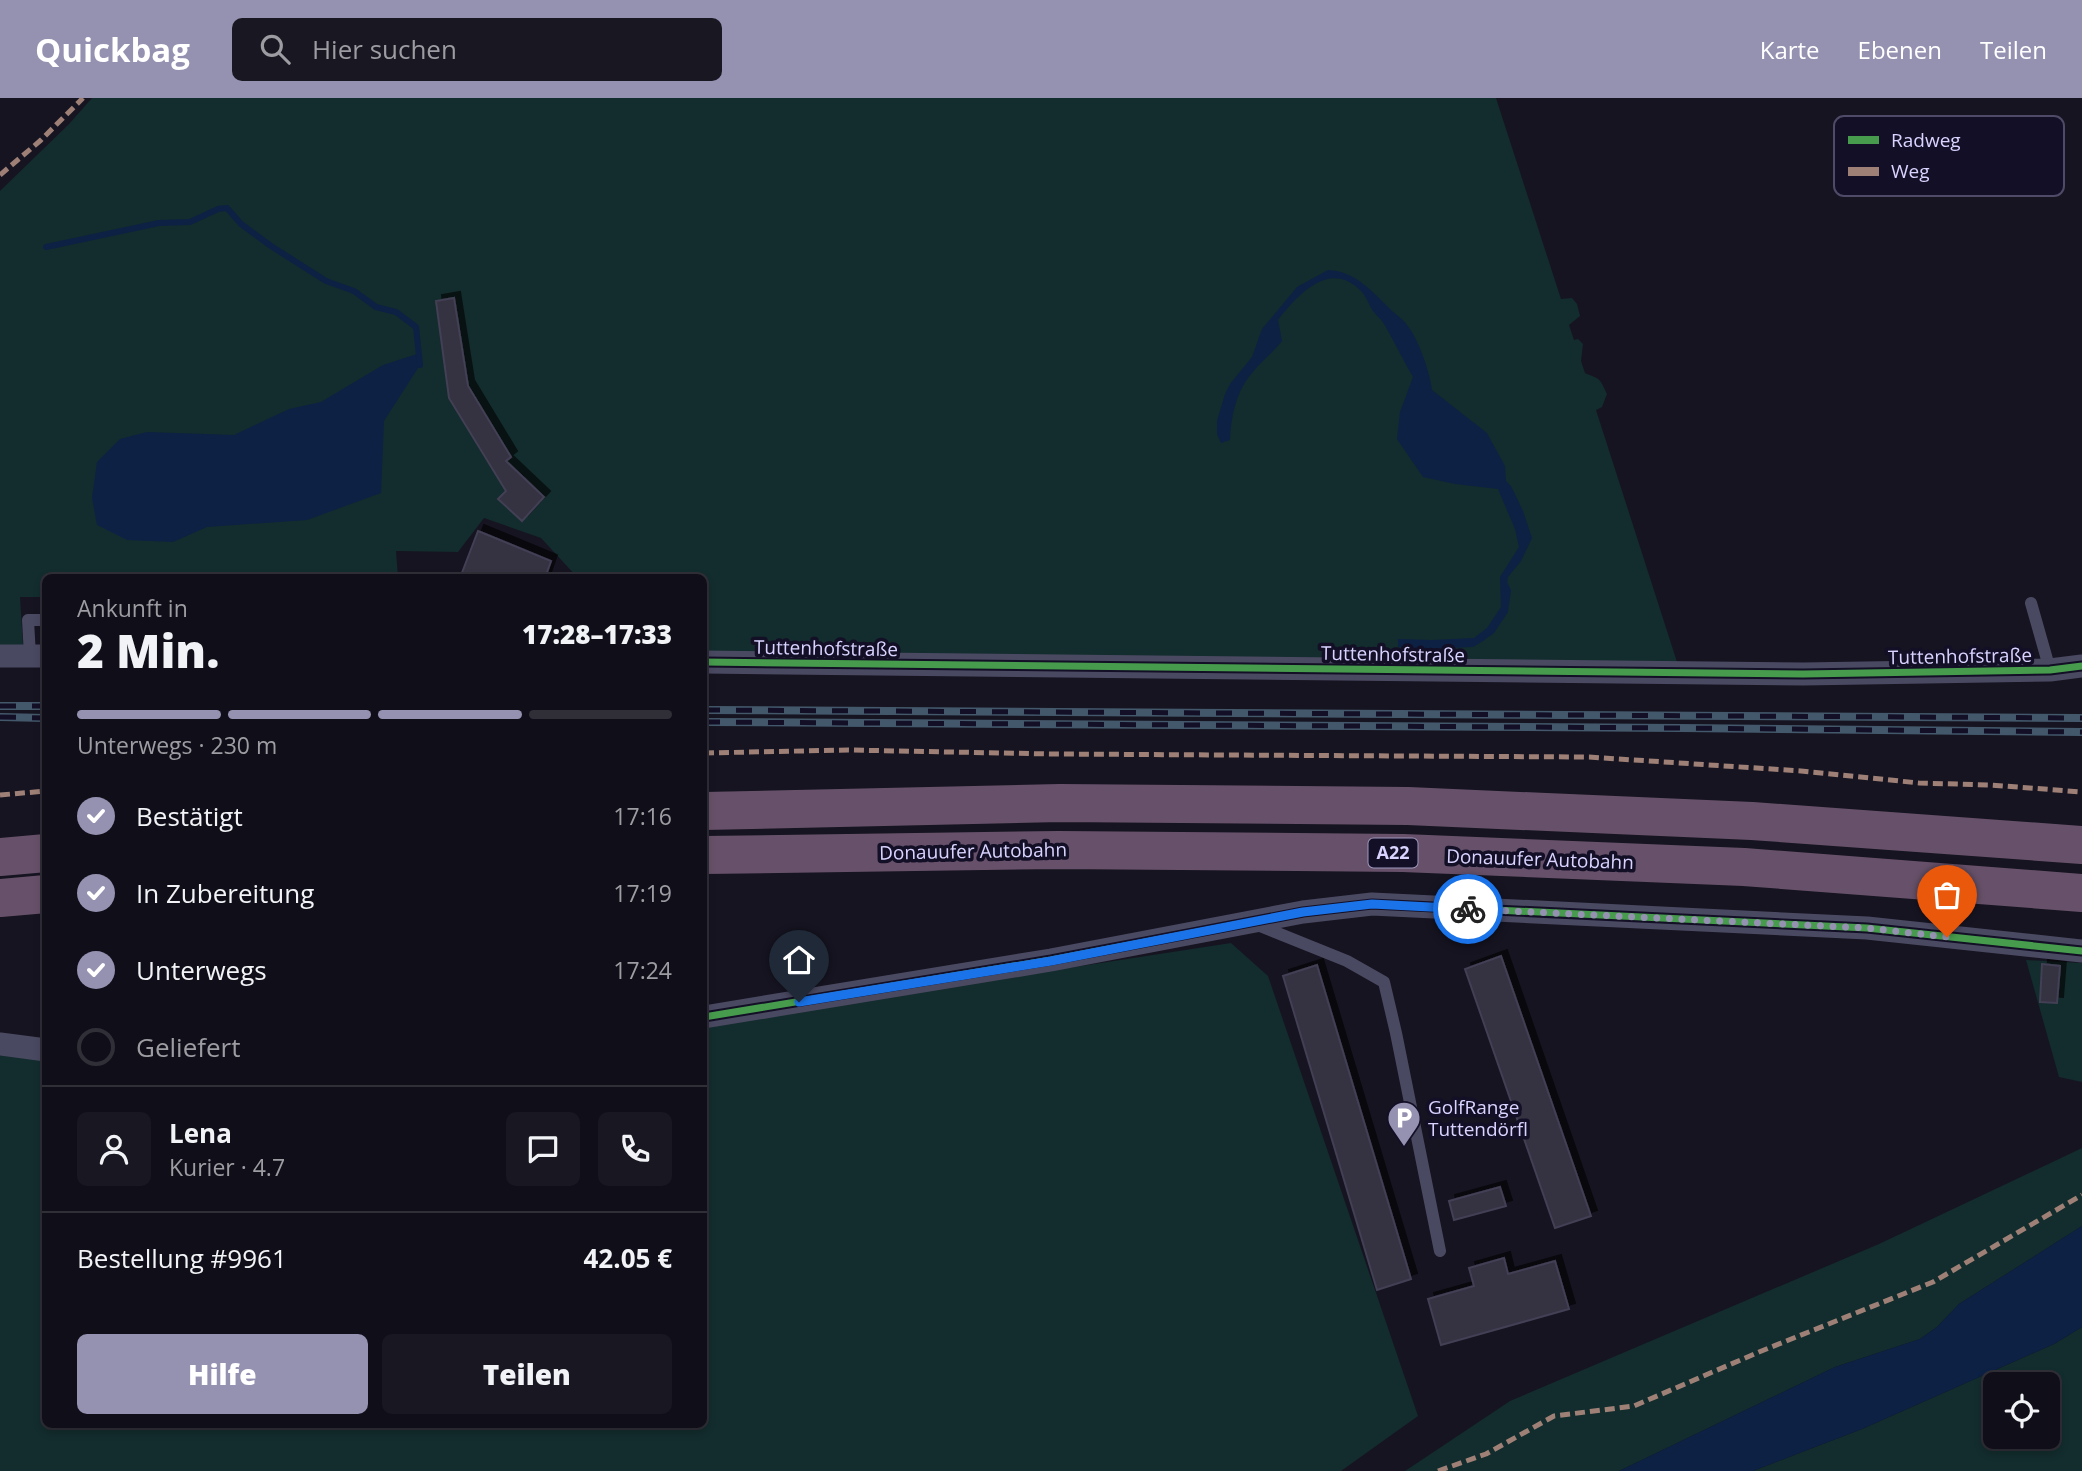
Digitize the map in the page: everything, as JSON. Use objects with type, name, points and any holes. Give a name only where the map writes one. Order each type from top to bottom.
[{"type":"highway","points":[[707,811],[1060,803],[1408,806],[1752,821],[2082,845]]},
{"type":"highway","name":"Donauufer Autobahn","points":[[707,855],[1059,850],[1403,853],[1744,867],[2082,893]]},
{"type":"highway","points":[[0,857],[42,853]]},
{"type":"highway","points":[[0,898],[42,894]]},
{"type":"street","points":[[0,656],[38,656]]},
{"type":"street","name":"Tuttenhofstraße","points":[[707,662],[1789,674],[2050,670],[2082,666]]},
{"type":"street","points":[[707,1017],[1051,961],[1303,912],[1372,904],[1867,928],[2082,951]]},
{"type":"street","points":[[0,1044],[42,1049]]},
{"type":"lane","points":[[2031,603],[2050,670]]},
{"type":"lane","points":[[38,656],[28,620],[42,620]]},
{"type":"lane","points":[[1250,922],[1347,961],[1384,982],[1440,1251]]},
{"type":"green space","points":[[92,98],[1496,98],[1561,299],[1572,298],[1577,304],[1580,316],[1569,325],[1574,340],[1578,339],[1583,344],[1581,361],[1585,373],[1599,380],[1607,394],[1602,407],[1596,410],[1678,665],[707,654],[707,574],[574,574],[541,538],[484,518],[458,552],[396,551],[398,574],[42,574],[42,597],[20,597],[23,645],[0,645],[0,191]]},
{"type":"green space","points":[[1231,943],[1268,976],[1418,1416],[1341,1471],[0,1471],[0,1051],[42,1057],[42,1428],[707,1428],[707,1024]]},
{"type":"green space","points":[[2026,960],[2082,963],[2082,1082],[2059,1077]]},
{"type":"green space","points":[[2082,1148],[2082,1226],[1959,1304],[1937,1327],[1920,1339],[1835,1367],[1619,1471],[1405,1471],[1510,1401],[1879,1244]]},
{"type":"green space","points":[[2082,1327],[2082,1471],[1753,1471],[1862,1429],[1983,1375],[1983,1449],[2060,1449],[2060,1372],[1991,1372],[2054,1344]]},
{"type":"water","points":[[1328,270],[1355,278],[1406,324],[1421,350],[1432,390],[1487,433],[1505,466],[1506,481],[1523,511],[1532,538],[1521,561],[1508,577],[1511,590],[1508,612],[1494,633],[1473,647],[1398,647],[1398,639],[1474,638],[1487,628],[1501,607],[1500,577],[1519,547],[1515,529],[1498,489],[1423,477],[1397,439],[1400,412],[1413,377],[1384,324],[1362,292],[1350,282],[1339,278],[1327,279],[1295,300],[1278,320],[1282,341],[1247,380],[1238,396],[1230,440],[1221,443],[1217,434],[1217,421],[1225,394],[1252,357],[1262,329],[1297,287]]},
{"type":"water","points":[[417,354],[420,365],[384,421],[381,493],[307,520],[207,527],[173,542],[127,540],[97,525],[92,498],[97,462],[120,439],[147,432],[234,435],[289,409],[321,402],[383,365]]},
{"type":"water","points":[[2082,1226],[2082,1327],[2054,1344],[1991,1372],[1983,1372],[1983,1375],[1862,1429],[1753,1471],[1619,1471],[1835,1367],[1920,1339],[1937,1327],[1959,1304]]},
{"type":"building","points":[[454,298],[468,386],[511,457],[506,461],[544,497],[522,521],[498,499],[506,491],[449,398],[436,301]]},
{"type":"building","points":[[478,531],[551,561],[546,574],[462,574]]},
{"type":"building","points":[[1501,956],[1591,1216],[1555,1228],[1465,969]]},
{"type":"building","points":[[2042,964],[2060,966],[2057,1003],[2040,1002]]},
{"type":"building","points":[[1317,965],[1411,1279],[1377,1290],[1283,976]]},
{"type":"building","points":[[1500,1187],[1506,1206],[1454,1220],[1449,1201]]},
{"type":"building","points":[[1504,1258],[1508,1274],[1555,1261],[1569,1309],[1441,1345],[1428,1299],[1474,1286],[1469,1268]]},
{"type":"waterway","points":[[46,247],[159,223],[190,222],[218,209],[227,208],[241,224],[326,281],[354,291],[376,307],[396,312],[416,327],[420,365]]},
{"type":"railway","points":[[0,706],[42,706]]},
{"type":"railway","points":[[707,710],[2082,718]]},
{"type":"railway","points":[[0,717],[42,718]]},
{"type":"railway","points":[[707,722],[2082,732]]},
{"type":"marked path","points":[[0,175],[41,140],[83,98]]},
{"type":"marked path","points":[[707,753],[848,750],[1589,757],[1801,771],[1919,783],[2082,792]]},
{"type":"marked path","points":[[0,795],[42,791]]},
{"type":"marked path","points":[[1438,1471],[1486,1454],[1554,1416],[1634,1406],[1933,1282],[2082,1195]]},
{"type":"cycle path","points":[[707,662],[1803,674],[2050,670],[2082,666]]},
{"type":"cycle path","points":[[707,1017],[1051,960],[1303,912],[1372,904],[1867,928],[2082,951]]},
{"type":"way so far","points":[[1468,909],[1867,928],[1947,937]]},
{"type":"place","name":"GolfRange Tuttendörfl","points":[[1404,1148]]},
{"type":"route","points":[[799,1002],[1051,961],[1303,912],[1372,904],[1468,909]]}]
